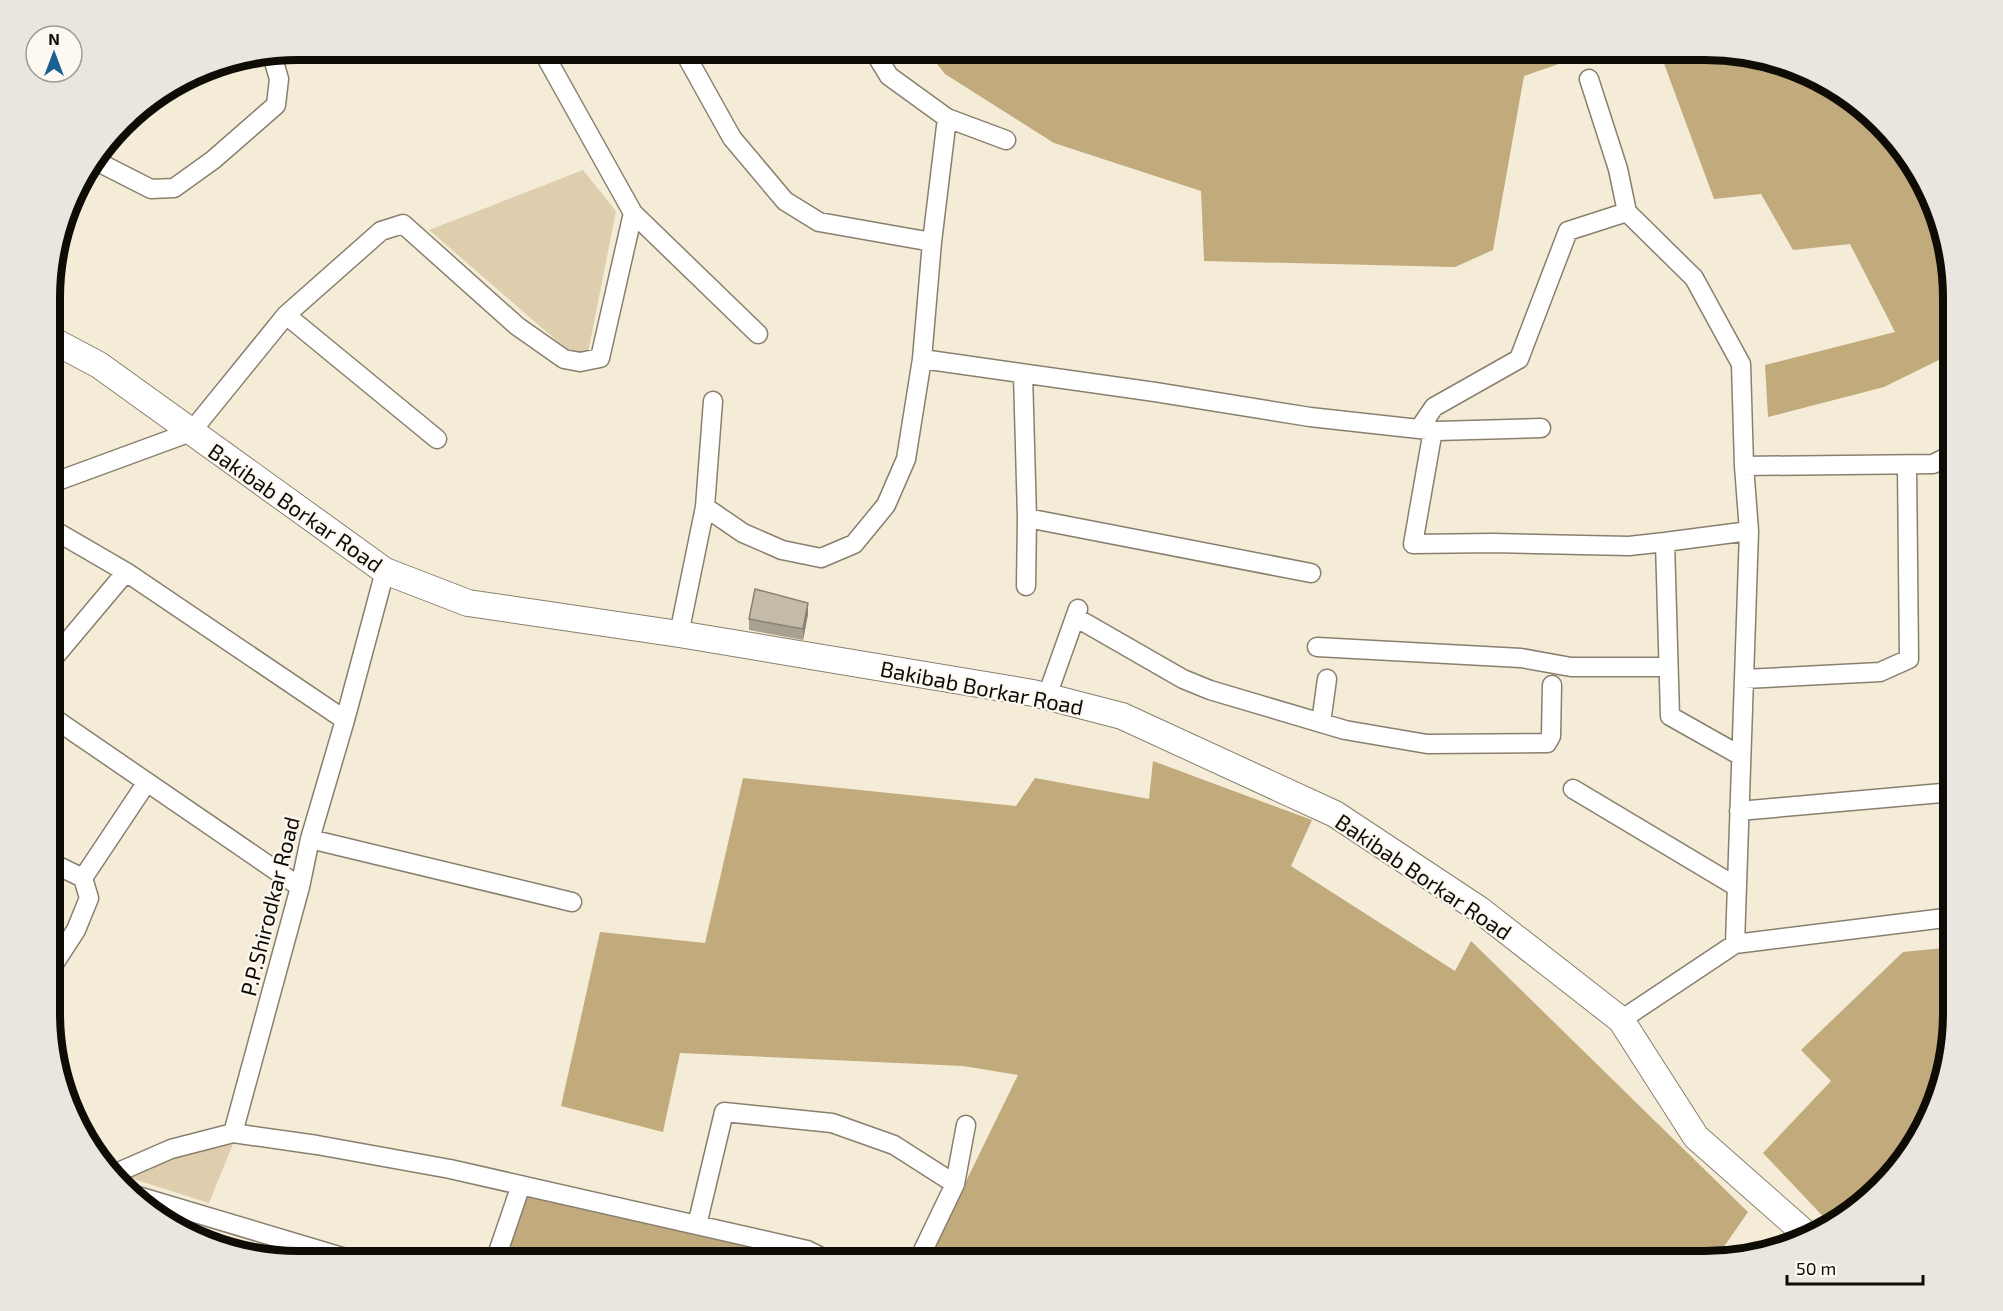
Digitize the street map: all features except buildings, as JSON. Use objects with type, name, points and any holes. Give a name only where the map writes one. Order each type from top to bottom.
[{"type":"street","points":[[548,60],[633,213],[758,334]]},
{"type":"street","points":[[689,60],[732,138],[785,201],[819,222],[932,242]]},
{"type":"street","points":[[879,60],[889,76],[947,118],[1006,140]]},
{"type":"street","points":[[102,164],[151,189],[174,188],[213,160],[276,105],[279,79],[274,62]]},
{"type":"street","points":[[1589,79],[1618,169],[1627,212],[1694,278],[1741,364],[1744,465],[1749,531],[1735,944]]},
{"type":"street","points":[[705,507],[743,533],[782,550],[821,558],[854,544],[886,505],[906,459],[922,359],[932,242],[947,118]]},
{"type":"street","points":[[1627,212],[1568,231],[1519,359],[1434,407],[1426,430],[1413,544],[1629,546],[1749,531]]},
{"type":"street","points":[[60,480],[191,432],[286,315],[381,231],[403,224],[517,326],[564,359],[580,362],[600,358],[633,213]]},
{"type":"street","points":[[286,315],[437,439]]},
{"type":"street","name":"Bakibab Borkar Road","points":[[60,344],[99,365],[385,572],[468,603],[679,634],[1047,696],[1122,716],[1335,814],[1480,910],[1621,1020],[1696,1137],[1802,1230]]},
{"type":"street","points":[[922,359],[1310,417],[1426,430],[1541,428]]},
{"type":"street","points":[[1023,374],[1027,518],[1026,586]]},
{"type":"street","points":[[679,634],[705,507],[713,401]]},
{"type":"street","points":[[1744,465],[1907,465],[1933,464],[1943,459]]},
{"type":"street","points":[[1744,679],[1880,672],[1909,659],[1907,465]]},
{"type":"street","points":[[1027,518],[1311,573]]},
{"type":"street","points":[[60,534],[126,572],[345,720]]},
{"type":"street","points":[[1665,542],[1670,716],[1741,756]]},
{"type":"street","points":[[60,650],[126,572]]},
{"type":"street","name":"P.P.Shirodkar Road","points":[[234,1133],[300,887],[310,838],[385,572]]},
{"type":"street","points":[[1047,696],[1076,613],[1183,679],[1210,690],[1345,730],[1427,744],[1546,742],[1551,736],[1552,685]]},
{"type":"street","points":[[1317,647],[1521,658],[1571,667],[1668,667]]},
{"type":"street","points":[[1322,723],[1327,679]]},
{"type":"street","points":[[60,722],[300,887]]},
{"type":"street","points":[[82,878],[147,782]]},
{"type":"street","points":[[1573,789],[1737,887]]},
{"type":"street","points":[[1739,811],[1943,793]]},
{"type":"street","points":[[310,838],[572,902]]},
{"type":"street","points":[[60,868],[82,878],[89,898],[76,930],[60,955]]},
{"type":"street","points":[[1621,1020],[1735,944],[1943,918]]},
{"type":"street","points":[[697,1225],[724,1112],[832,1123],[894,1145],[955,1184]]},
{"type":"street","points":[[923,1251],[955,1184],[966,1125]]},
{"type":"street","points":[[120,1171],[171,1149],[234,1133],[439,1167],[809,1251]]},
{"type":"street","points":[[498,1251],[521,1185]]},
{"type":"street","points":[[150,1200],[320,1251]]},
{"type":"shaded area","points":[[934,60],[1570,60],[1524,76],[1493,250],[1455,267],[1204,261],[1201,191],[1054,143],[945,74]]},
{"type":"shaded area","points":[[1663,60],[1736,62],[1766,68],[1796,78],[1850,109],[1894,153],[1925,207],[1935,237],[1941,267],[1943,358],[1884,387],[1768,417],[1765,365],[1895,332],[1850,244],[1793,250],[1761,194],[1714,199]]},
{"type":"shaded area","points":[[583,170],[616,211],[588,353],[571,353],[429,230]]},
{"type":"shaded area","points":[[1153,761],[1312,820],[1291,866],[1455,971],[1471,941],[1748,1212],[1722,1250],[932,1251],[1018,1075],[963,1066],[680,1053],[663,1132],[561,1106],[600,932],[705,943],[743,778],[1016,806],[1035,778],[1149,799]]},
{"type":"shaded area","points":[[1943,948],[1943,1013],[1941,1044],[1935,1074],[1925,1104],[1894,1158],[1862,1192],[1825,1218],[1763,1153],[1831,1081],[1801,1050],[1903,952]]},
{"type":"shaded area","points":[[233,1144],[209,1203],[125,1176],[183,1154]]},
{"type":"shaded area","points":[[525,1196],[780,1251],[506,1251]]}]
